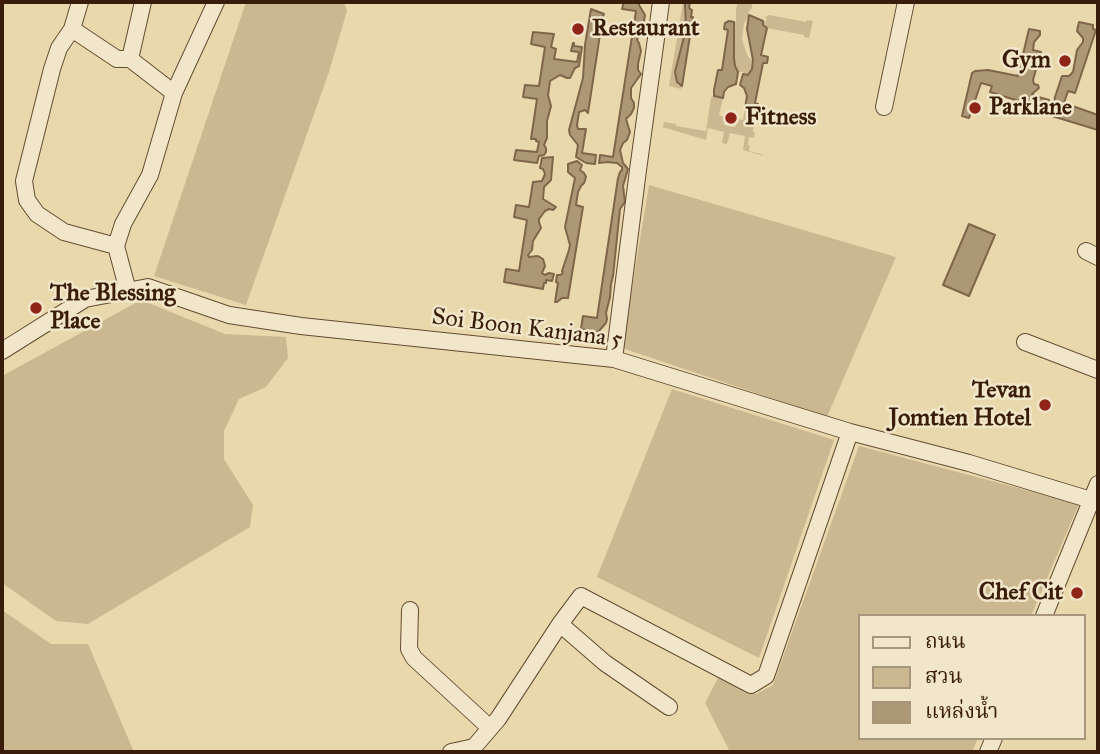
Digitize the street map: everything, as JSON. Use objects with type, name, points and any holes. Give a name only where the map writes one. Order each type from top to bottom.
[{"type":"street","points":[[80,2],[72,29],[59,48],[24,181],[27,200],[37,214],[64,232],[116,246]]},
{"type":"street","points":[[130,59],[143,2]]},
{"type":"street","points":[[128,291],[116,246],[123,224],[150,175],[174,93],[216,2]]},
{"type":"street","points":[[614,359],[661,2]]},
{"type":"street","points":[[884,107],[906,2]]},
{"type":"street","points":[[72,29],[117,59],[130,59],[174,93]]},
{"type":"street","name":"Soi Boon Kanjana 5","points":[[2,351],[85,299],[148,288],[229,315],[289,324],[614,359],[850,432],[969,463],[1091,500]]},
{"type":"street","points":[[1026,342],[1098,370]]},
{"type":"street","points":[[451,752],[474,747],[498,719],[581,596],[751,685],[766,676],[850,432]]},
{"type":"street","points":[[1045,614],[1098,484]]},
{"type":"street","points":[[410,610],[409,649],[414,658],[490,727]]},
{"type":"street","points":[[560,624],[605,663],[669,707]]},
{"type":"green space","points":[[246,2],[344,2],[347,11],[329,72],[246,305],[154,276]]},
{"type":"green space","points":[[683,2],[686,29],[677,62],[678,84],[682,86],[681,89],[669,86]]},
{"type":"green space","points":[[738,2],[753,2],[744,24],[742,39],[747,55],[753,62],[748,75],[738,72],[735,66],[734,22]]},
{"type":"green space","points":[[769,15],[813,21],[809,38],[767,28],[763,21],[765,22],[765,17]]},
{"type":"green space","points":[[713,96],[723,98],[719,115],[724,117],[724,125],[735,127],[738,119],[743,120],[745,108],[760,111],[755,119],[754,138],[749,137],[748,145],[749,151],[764,156],[743,150],[745,136],[730,133],[727,144],[722,143],[724,132],[708,128],[706,140],[663,127],[664,122],[706,131]]},
{"type":"green space","points":[[649,185],[896,257],[827,417],[622,348]]},
{"type":"green space","points":[[141,300],[225,334],[286,337],[288,358],[266,387],[239,399],[224,431],[224,459],[253,505],[250,527],[88,624],[56,621],[2,583],[2,376]]},
{"type":"green space","points":[[672,389],[834,440],[759,658],[597,577]]},
{"type":"green space","points":[[859,446],[1079,504],[1032,614],[858,614],[858,740],[977,740],[972,752],[730,752],[705,703],[719,676],[756,694],[773,685]]},
{"type":"green space","points":[[2,610],[51,644],[88,644],[134,752],[2,752]]},
{"type":"water","points":[[624,2],[639,2],[645,15],[637,40],[641,51],[638,70],[641,74],[631,88],[634,108],[626,119],[630,132],[620,150],[623,163],[628,169],[623,186],[625,202],[620,209],[607,319],[598,332],[595,332],[581,329],[583,316],[597,318],[618,178],[622,170],[617,163],[599,163],[600,155],[613,157],[636,11],[622,9]]},
{"type":"water","points":[[685,2],[690,2],[689,8],[693,17],[682,86],[677,82],[675,72],[686,29]]},
{"type":"water","points":[[591,9],[604,14],[588,113],[585,110],[579,112],[577,125],[578,129],[586,129],[582,153],[596,155],[595,164],[586,163],[576,157],[578,145],[569,130],[583,78]]},
{"type":"water","points":[[749,15],[763,21],[767,28],[761,55],[768,57],[767,63],[763,63],[755,103],[758,104],[757,110],[745,108],[747,96],[740,85],[743,74],[748,75],[752,69],[753,60],[747,29]]},
{"type":"water","points":[[734,22],[734,58],[738,72],[736,84],[728,87],[723,98],[714,96],[714,90],[718,70],[722,70],[728,30],[724,29],[725,23]]},
{"type":"water","points":[[1079,22],[1093,25],[1096,30],[1075,93],[1068,91],[1064,103],[1098,115],[1098,130],[1052,116],[1062,76],[1069,76],[1073,72],[1077,50],[1083,42],[1077,31]]},
{"type":"water","points":[[1029,29],[1040,31],[1033,50],[1041,52],[1033,80],[1039,88],[1032,94],[1049,100],[1047,108],[990,92],[992,86],[981,83],[969,118],[962,116],[972,73],[988,70],[1018,76]]},
{"type":"water","points":[[533,32],[554,34],[551,47],[556,49],[554,59],[577,62],[579,52],[571,51],[573,43],[574,46],[582,47],[579,66],[570,78],[560,75],[550,81],[548,95],[551,106],[544,145],[546,152],[539,156],[537,163],[514,160],[516,150],[537,152],[539,142],[531,139],[537,99],[523,97],[525,85],[539,86],[545,47],[531,44]]},
{"type":"water","points":[[553,157],[551,180],[544,187],[543,199],[556,207],[545,211],[539,219],[541,228],[528,255],[543,259],[545,266],[542,273],[554,274],[552,281],[546,280],[543,289],[504,282],[506,269],[519,271],[527,220],[514,217],[516,205],[529,207],[533,182],[542,181],[545,174],[540,168],[542,158]]},
{"type":"water","points":[[577,161],[582,165],[580,170],[586,177],[578,192],[576,205],[583,207],[568,298],[555,302],[557,275],[563,272],[570,245],[565,227],[575,178],[568,172],[568,164]]},
{"type":"water","points":[[969,224],[995,235],[969,296],[943,285]]},
{"type":"place","name":"Restaurant","points":[[578,29]]},
{"type":"place","name":"Gym","points":[[1065,61]]},
{"type":"place","name":"Parklane","points":[[975,108]]},
{"type":"place","name":"Fitness","points":[[731,118]]},
{"type":"place","name":"The Blessing Place","points":[[36,308]]},
{"type":"place","name":"Tevan Jomtien Hotel","points":[[1045,405]]},
{"type":"place","name":"Chef Cit","points":[[1077,593]]}]
